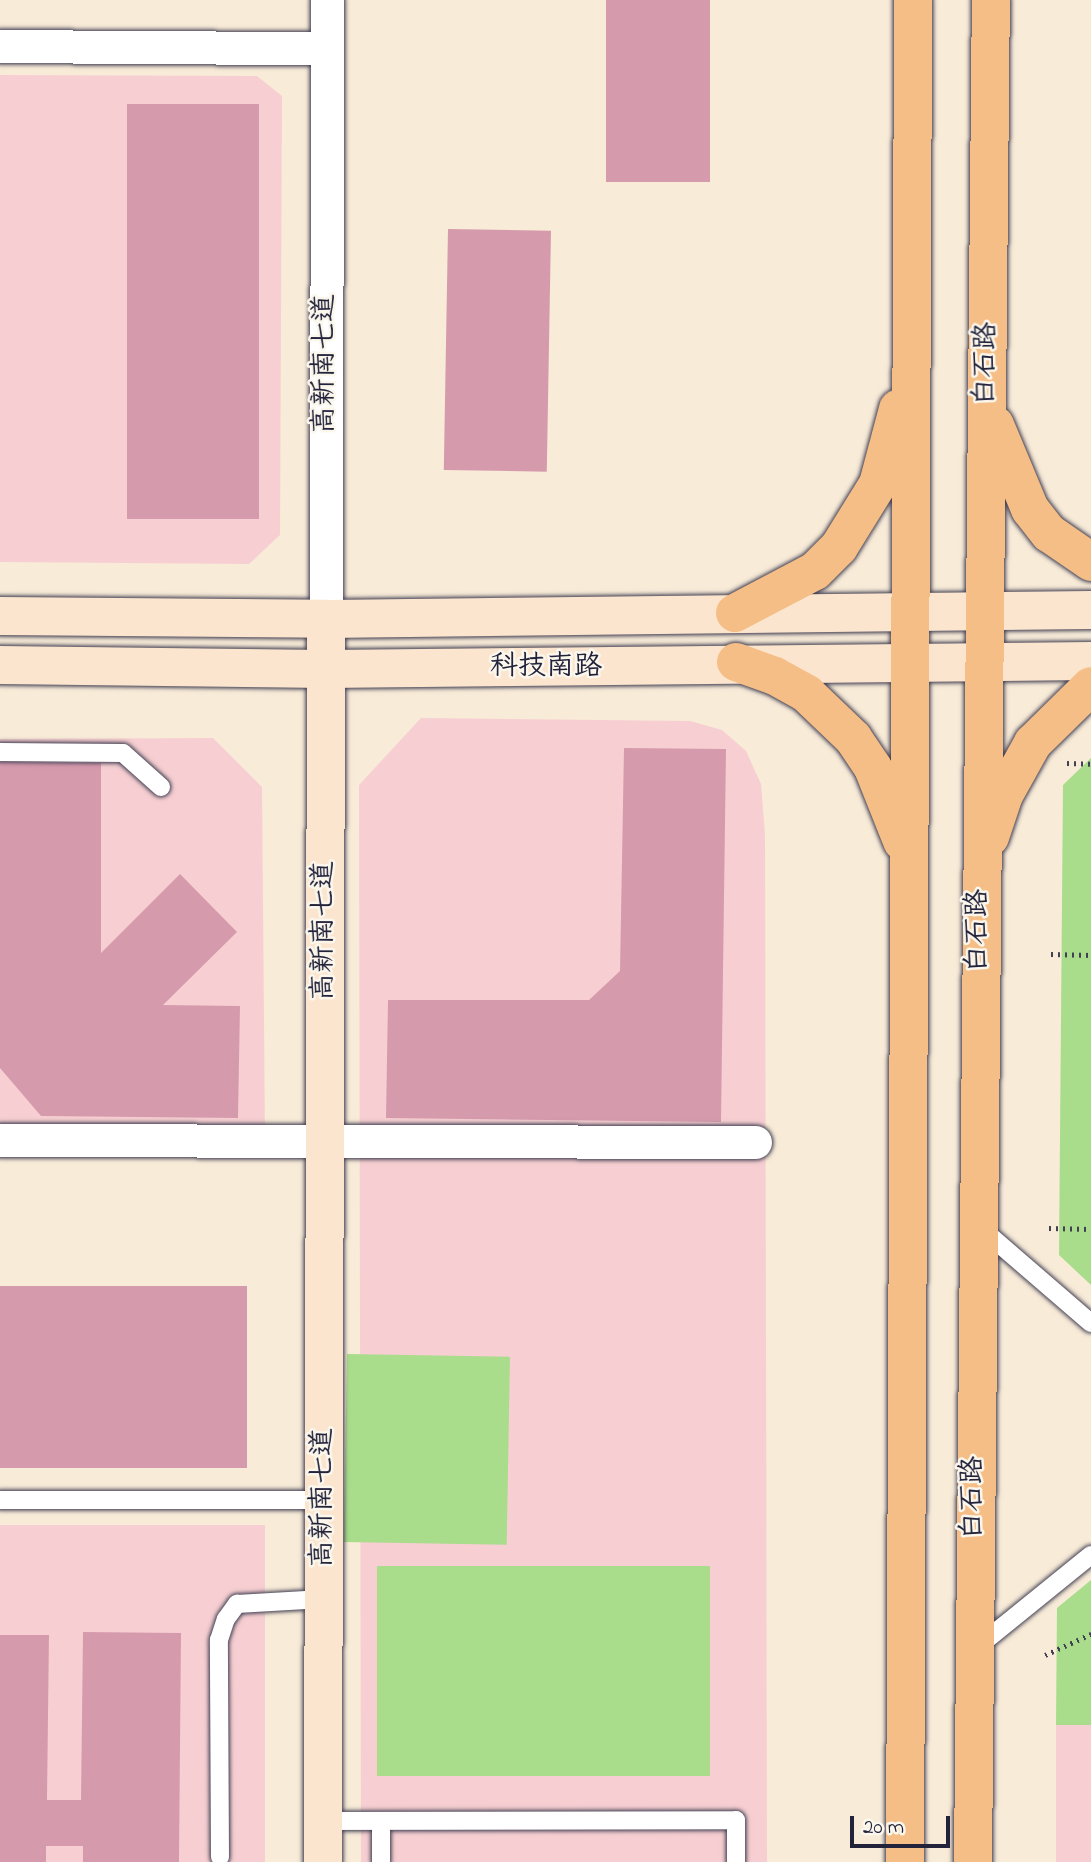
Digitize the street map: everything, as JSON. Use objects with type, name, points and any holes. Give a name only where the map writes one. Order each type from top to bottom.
[{"type":"main road","points":[[905,1862],[913,0]]},
{"type":"main road","name":"白石路","points":[[973,1862],[976,1224],[991,0]]},
{"type":"main road","points":[[735,613],[815,571],[861,518],[878,484],[893,431],[912,335]]},
{"type":"main road","points":[[986,401],[1030,509],[1049,533],[1091,562]]},
{"type":"main road","name":"科技南路","points":[[0,616],[326,619],[983,609],[1091,610]]},
{"type":"main road","name":"高新南七道","points":[[323,1862],[326,619]]},
{"type":"main road","name":"科技南路","points":[[0,665],[326,669],[911,660],[1091,661]]},
{"type":"main road","points":[[736,662],[775,676],[807,694],[853,738],[878,779],[910,867]]},
{"type":"main road","points":[[980,866],[1004,795],[1033,743],[1091,686]]},
{"type":"street","name":"高新南七道","points":[[326,619],[327,0]]},
{"type":"street","points":[[0,46],[327,48]]},
{"type":"street","points":[[0,1140],[755,1142]]},
{"type":"lane","points":[[0,752],[123,753],[161,787]]},
{"type":"lane","points":[[976,1224],[1091,1323]]},
{"type":"lane","points":[[0,1500],[324,1500]]},
{"type":"lane","points":[[973,1650],[1091,1555]]},
{"type":"lane","points":[[220,1857],[219,1640],[226,1619],[237,1604],[324,1599]]},
{"type":"lane","points":[[323,1821],[736,1820],[736,1862]]},
{"type":"lane","points":[[381,1821],[381,1862]]},
{"type":"path","points":[[1068,764],[1091,764]]},
{"type":"path","points":[[1051,954],[1091,955]]},
{"type":"path","points":[[1049,1228],[1091,1229]]},
{"type":"path","points":[[1045,1655],[1091,1634]]},
{"type":"shaded area","points":[[0,75],[257,76],[282,96],[280,535],[249,564],[0,562]]},
{"type":"shaded area","points":[[421,718],[690,721],[722,730],[746,751],[761,784],[765,835],[767,1862],[361,1862],[359,785]]},
{"type":"shaded area","points":[[213,738],[262,787],[265,1141],[0,1140],[0,739]]},
{"type":"shaded area","points":[[0,1525],[265,1525],[265,1862],[0,1862]]},
{"type":"shaded area","points":[[1056,1725],[1091,1725],[1091,1862],[1056,1862]]},
{"type":"green space","points":[[1091,758],[1091,1285],[1059,1255],[1063,785]]},
{"type":"green space","points":[[347,1354],[510,1357],[507,1545],[344,1542]]},
{"type":"green space","points":[[377,1566],[710,1566],[710,1776],[377,1776]]},
{"type":"green space","points":[[1091,1580],[1091,1725],[1056,1725],[1057,1608]]},
{"type":"building","points":[[606,0],[710,0],[710,182],[606,182]]},
{"type":"building","points":[[127,104],[259,104],[259,519],[127,519]]},
{"type":"building","points":[[448,229],[551,231],[547,472],[444,470]]},
{"type":"building","points":[[624,748],[726,749],[721,1122],[386,1118],[388,1000],[589,1000],[620,971]]},
{"type":"building","points":[[0,762],[101,763],[101,953],[180,874],[237,932],[163,1005],[240,1006],[238,1118],[41,1116],[0,1068]]},
{"type":"building","points":[[0,1286],[247,1286],[247,1468],[0,1468]]},
{"type":"building","points":[[83,1632],[181,1633],[179,1862],[83,1862],[83,1846],[46,1846],[46,1862],[0,1862],[0,1635],[49,1635],[47,1800],[81,1800]]}]
